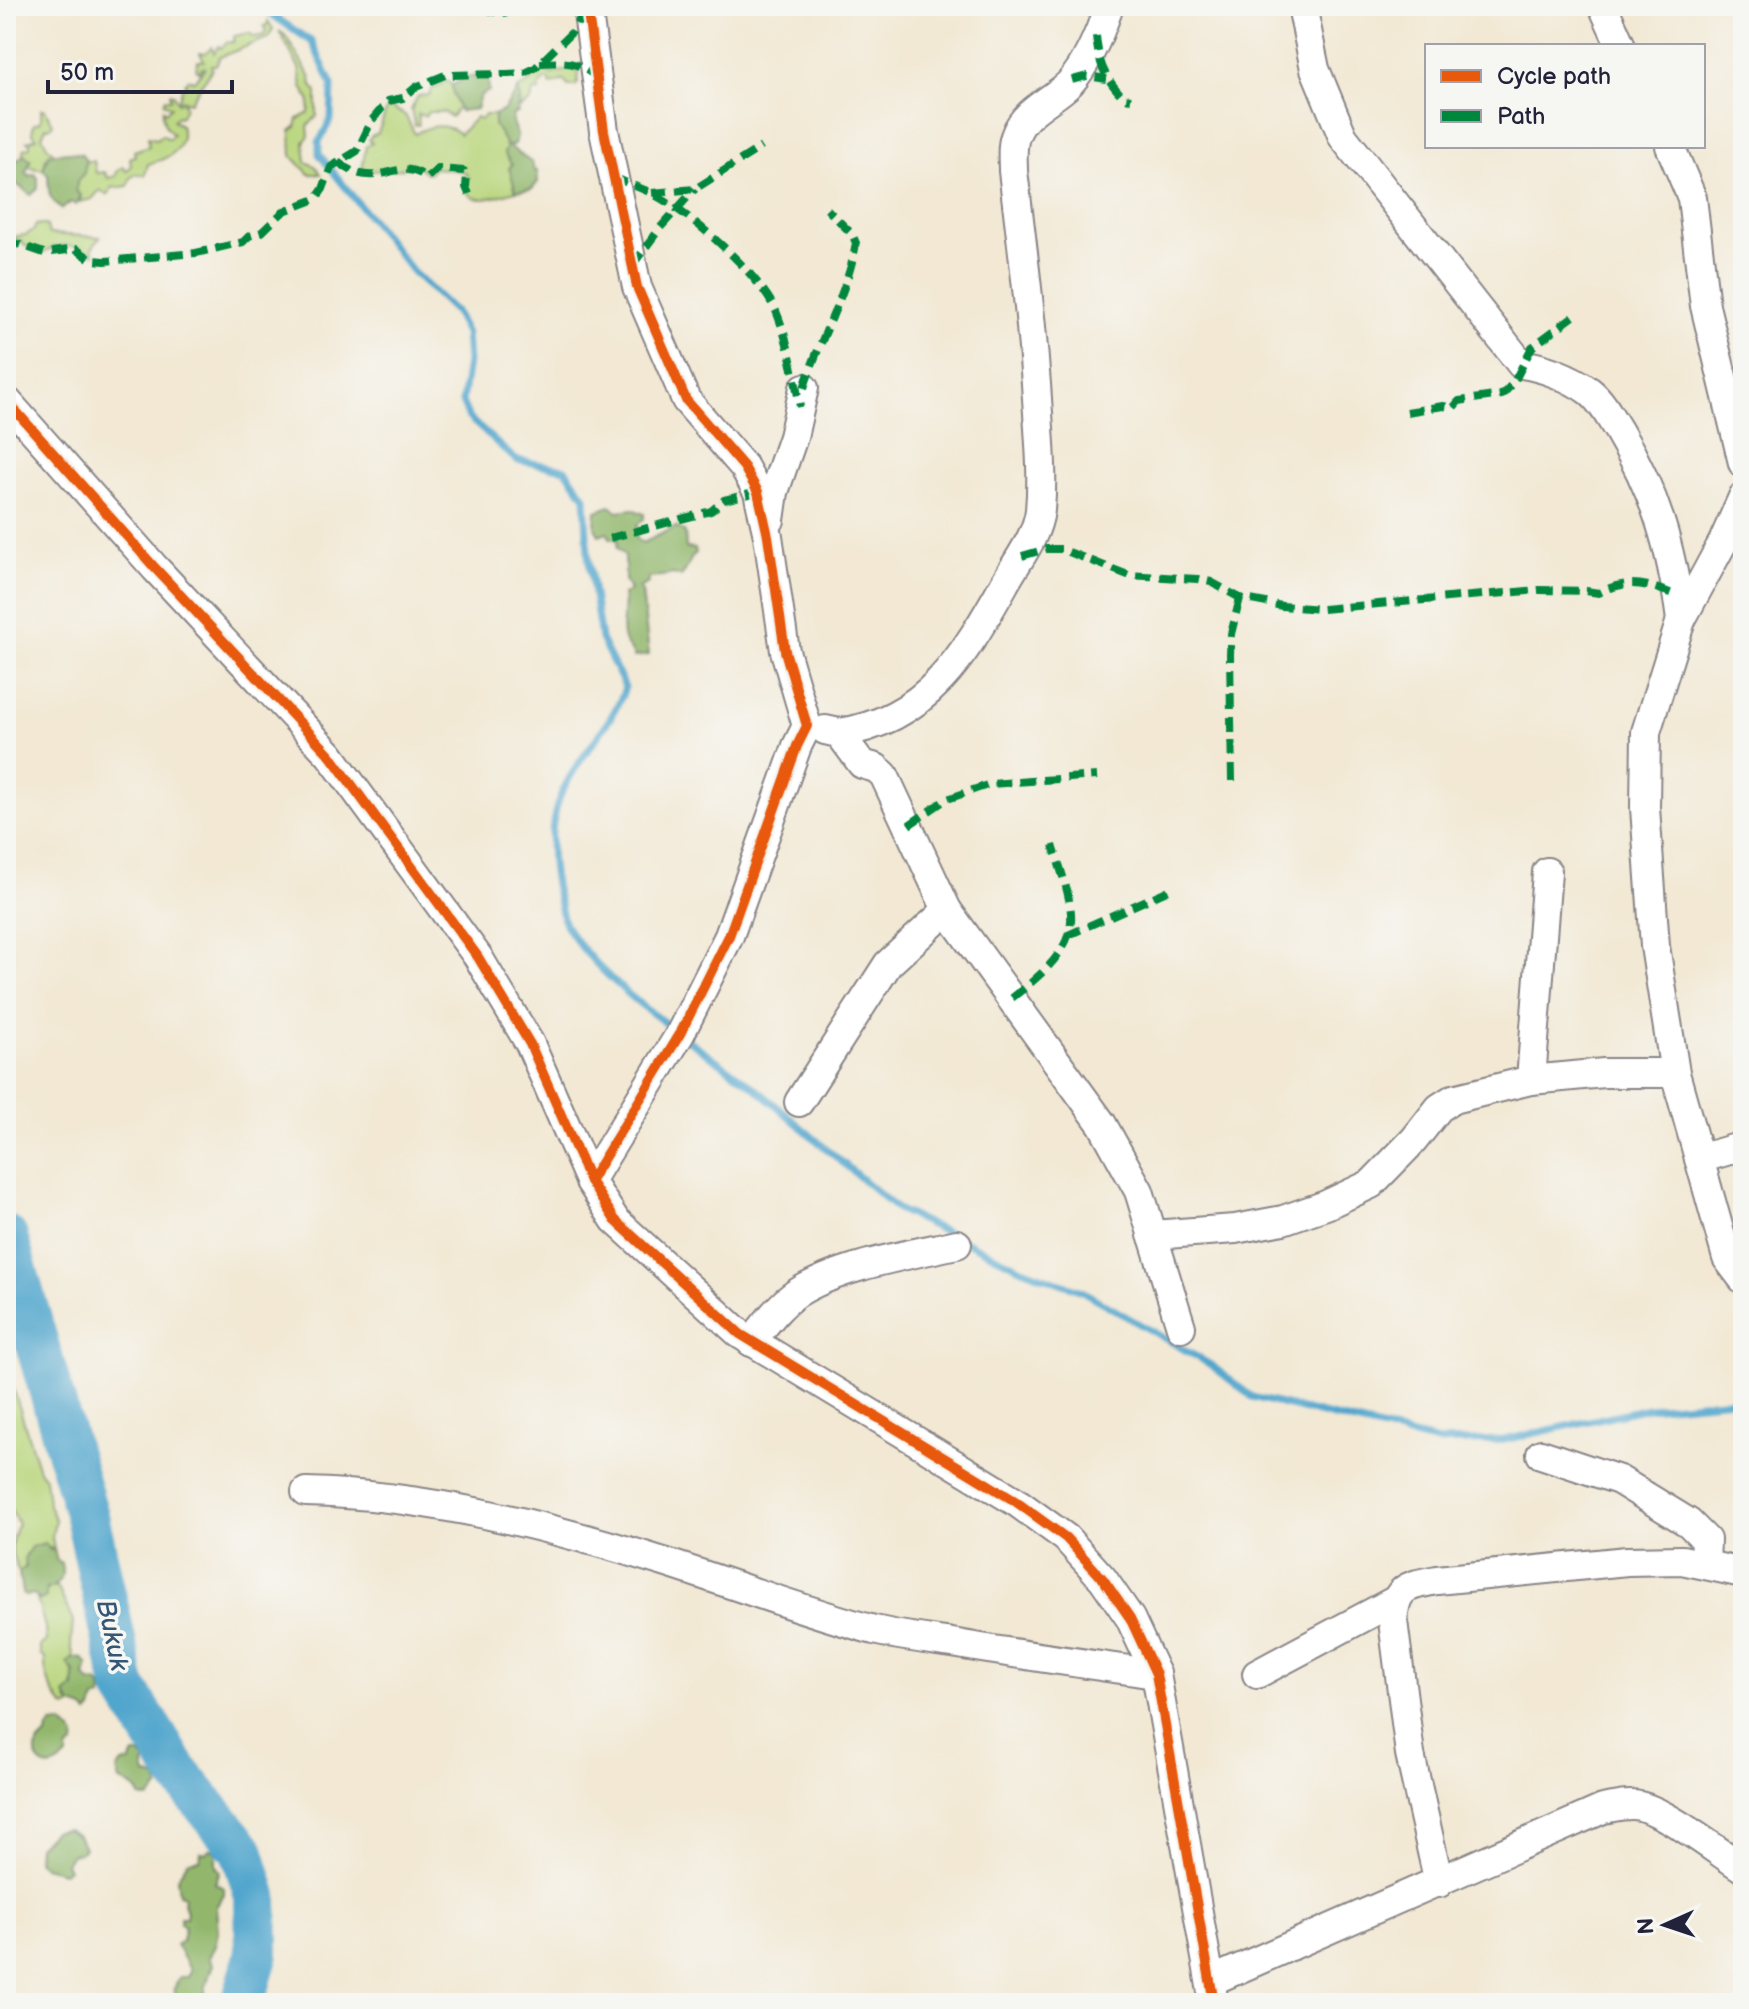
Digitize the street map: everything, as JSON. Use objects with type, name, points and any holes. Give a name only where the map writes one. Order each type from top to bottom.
[{"type":"street","points":[[587,6],[604,131],[637,287],[686,400],[744,467],[758,492],[768,536],[785,651],[807,726],[797,746],[729,936],[680,1034],[590,1181]]},
{"type":"street","points":[[1302,6],[1315,69],[1343,137],[1521,364],[1537,366],[1568,379],[1589,391],[1603,406],[1648,485],[1672,557],[1681,620]]},
{"type":"street","points":[[1603,6],[1620,44]]},
{"type":"street","points":[[807,726],[839,733],[867,729],[892,718],[944,679],[978,632],[1030,542],[1040,512],[1040,443],[1013,149],[1016,133],[1027,117],[1072,80],[1110,7]]},
{"type":"street","points":[[1671,148],[1692,198],[1705,306],[1743,463]]},
{"type":"street","points":[[768,536],[774,492],[793,437],[804,388]]},
{"type":"street","points":[[6,400],[155,568],[330,755],[486,969],[530,1044],[590,1181],[615,1220],[751,1342],[1015,1501],[1066,1538],[1103,1579],[1130,1618],[1156,1674],[1212,1992],[1439,1883],[1603,1809],[1637,1805],[1655,1812],[1743,1868]]},
{"type":"street","points":[[1743,497],[1681,620],[1646,732],[1645,762],[1645,808],[1655,946],[1675,1073],[1727,1258],[1743,1279]]},
{"type":"street","points":[[892,718],[881,751],[884,775],[947,910],[1102,1124],[1139,1191],[1181,1327]]},
{"type":"street","points":[[839,733],[862,764],[876,768],[884,775]]},
{"type":"street","points":[[1531,1080],[1547,872]]},
{"type":"street","points":[[799,1102],[888,964],[947,910]]},
{"type":"street","points":[[1152,1235],[1235,1229],[1283,1220],[1326,1205],[1371,1184],[1414,1140],[1439,1108],[1453,1099],[1531,1080],[1604,1073],[1675,1073]]},
{"type":"street","points":[[1699,1159],[1743,1146]]},
{"type":"street","points":[[751,1342],[775,1312],[795,1294],[821,1279],[957,1244]]},
{"type":"street","points":[[1541,1454],[1619,1480],[1689,1523],[1706,1540],[1705,1564]]},
{"type":"street","points":[[306,1492],[361,1494],[515,1521],[666,1563],[878,1631],[1156,1674]]},
{"type":"street","points":[[1257,1674],[1394,1601],[1401,1591],[1413,1584],[1627,1561],[1682,1560],[1743,1573]]},
{"type":"street","points":[[1394,1601],[1393,1621],[1410,1754],[1439,1883]]},
{"type":"green space","points":[[268,21],[273,29],[268,38],[220,57],[216,65],[211,65],[212,69],[190,102],[183,100],[185,107],[181,116],[173,121],[181,125],[182,134],[174,152],[148,164],[145,175],[135,174],[128,186],[112,188],[107,195],[100,190],[92,199],[80,202],[81,196],[76,192],[77,182],[86,161],[94,161],[96,173],[105,172],[108,178],[116,176],[123,167],[127,171],[131,166],[130,158],[135,156],[134,151],[149,146],[148,137],[157,139],[162,135],[169,139],[173,134],[163,120],[163,109],[166,112],[171,107],[164,103],[165,99],[171,99],[170,93],[174,94],[178,103],[182,101],[179,99],[182,88],[186,87],[185,82],[188,79],[194,81],[205,68],[202,67],[199,72],[196,69],[198,61],[204,61],[200,53],[212,47],[214,53],[219,46],[221,48],[227,42],[234,42],[234,36],[249,33],[255,37],[264,35],[264,26]]},
{"type":"green space","points":[[279,31],[285,35],[317,92],[317,116],[308,126],[309,136],[304,142],[306,162],[315,166],[321,174],[309,174],[292,156],[291,131],[298,119],[309,113],[310,102],[302,87],[299,68]]},
{"type":"green space","points":[[571,69],[579,72],[575,86],[568,86],[564,80],[551,85],[549,80],[544,80],[539,85],[540,91],[533,92],[531,101],[520,108],[518,90],[545,71],[552,74]]},
{"type":"green space","points":[[461,77],[488,78],[489,91],[480,96],[476,109],[460,111],[452,85],[461,81]]},
{"type":"green space","points":[[445,80],[452,85],[460,111],[457,109],[451,117],[444,112],[428,112],[425,116],[418,114],[419,125],[415,125],[411,110],[418,96],[429,95]]},
{"type":"green space","points":[[518,90],[518,113],[513,114],[512,122],[517,136],[514,144],[509,146],[532,163],[538,182],[532,189],[516,191],[509,168],[512,165],[504,153],[507,146],[494,125],[494,115],[503,111]]},
{"type":"green space","points":[[390,107],[405,115],[415,134],[438,126],[460,134],[476,117],[480,120],[485,115],[494,115],[513,165],[516,191],[475,198],[466,189],[467,175],[463,171],[434,168],[426,173],[418,166],[393,170],[391,167],[385,171],[362,170],[366,146],[372,143],[369,140],[371,136],[378,133]]},
{"type":"green space","points":[[41,109],[53,123],[51,127],[46,127],[42,136],[54,153],[46,158],[43,170],[29,167],[30,161],[23,155],[24,149],[30,147],[27,141],[37,138],[32,132],[34,124],[41,121]]},
{"type":"green space","points":[[49,154],[82,154],[86,161],[84,173],[77,182],[76,191],[81,196],[76,205],[71,202],[62,209],[51,198],[48,175],[43,170]]},
{"type":"green space","points":[[25,155],[31,161],[26,172],[38,178],[38,188],[31,195],[10,179],[15,161]]},
{"type":"green space","points":[[36,225],[47,226],[49,234],[100,237],[92,248],[94,254],[69,246],[44,253],[10,237],[25,235]]},
{"type":"green space","points":[[610,506],[618,511],[632,509],[644,514],[637,528],[637,540],[643,543],[676,527],[685,532],[686,548],[695,549],[696,553],[681,576],[673,574],[649,578],[648,583],[639,588],[649,655],[634,657],[624,640],[623,595],[630,590],[625,580],[625,556],[617,548],[618,540],[610,538],[607,532],[599,535],[595,528],[596,511]]},
{"type":"green space","points":[[6,1365],[39,1470],[45,1478],[48,1503],[55,1519],[52,1537],[54,1550],[41,1544],[30,1554],[26,1567],[19,1572],[12,1548],[18,1524],[6,1500]]},
{"type":"green space","points":[[45,1543],[50,1550],[54,1550],[62,1573],[58,1583],[46,1589],[46,1597],[40,1600],[33,1594],[26,1596],[22,1593],[19,1572],[26,1567],[24,1559],[31,1547]]},
{"type":"green space","points":[[57,1586],[73,1621],[71,1645],[74,1658],[68,1663],[74,1682],[67,1701],[72,1705],[66,1708],[50,1686],[45,1659],[40,1654],[40,1645],[46,1642],[45,1627],[36,1596],[40,1600],[46,1589]]},
{"type":"green space","points":[[74,1658],[83,1659],[88,1665],[85,1676],[90,1683],[101,1686],[102,1697],[95,1699],[88,1714],[72,1705],[65,1695],[74,1687],[74,1672],[67,1663]]},
{"type":"green space","points":[[62,1723],[75,1736],[74,1744],[67,1750],[67,1757],[57,1764],[49,1767],[43,1765],[36,1755],[40,1741],[47,1736],[52,1724]]},
{"type":"green space","points":[[134,1754],[145,1760],[146,1775],[157,1779],[159,1787],[149,1799],[140,1797],[133,1786],[120,1781],[117,1770],[122,1763],[130,1762]]},
{"type":"green space","points":[[66,1829],[78,1835],[84,1848],[65,1863],[68,1869],[63,1872],[44,1867],[37,1860],[38,1846],[54,1831]]},
{"type":"green space","points":[[209,1849],[216,1851],[216,1866],[220,1871],[215,1883],[224,1888],[216,1907],[218,1932],[209,1957],[213,1964],[204,2003],[179,2003],[174,1989],[180,1977],[188,1977],[191,1970],[176,1945],[182,1940],[185,1926],[180,1923],[180,1917],[186,1917],[187,1912],[183,1904],[184,1896],[179,1894],[177,1878],[188,1861],[200,1859],[201,1852],[206,1853]]},
{"type":"waterway","points":[[259,6],[312,42],[332,85],[331,119],[319,142],[319,154],[413,272],[455,312],[466,333],[468,362],[462,402],[469,418],[516,460],[565,469],[585,497],[588,555],[601,639],[625,687],[613,713],[572,773],[559,800],[552,829],[553,875],[564,923],[578,943],[616,984],[674,1029]]},
{"type":"waterway","points":[[684,1037],[753,1086],[897,1209],[952,1235]]},
{"type":"waterway","name":"Bukuk","points":[[6,1237],[87,1516],[124,1686],[176,1770],[242,1850],[256,1896],[257,1953],[243,2003]]},
{"type":"waterway","points":[[964,1241],[1022,1269],[1082,1291],[1211,1365],[1252,1397],[1438,1442],[1504,1440],[1648,1408],[1743,1399]]},
{"type":"marked path","points":[[481,6],[505,13],[529,6]]},
{"type":"marked path","points":[[6,240],[44,253],[76,249],[92,260],[105,261],[196,253],[243,242],[249,236],[262,232],[284,211],[316,199],[331,167],[357,151],[372,120],[388,101],[403,98],[416,87],[445,75],[525,73],[535,68],[572,32],[587,7]]},
{"type":"marked path","points":[[1096,36],[1107,77],[1124,98],[1131,99]]},
{"type":"marked path","points":[[540,63],[570,63],[597,78]]},
{"type":"marked path","points":[[1072,80],[1087,76],[1107,79]]},
{"type":"marked path","points":[[652,193],[695,189],[761,147]]},
{"type":"marked path","points":[[338,162],[365,175],[405,170],[416,171],[427,178],[438,169],[464,171],[469,194]]},
{"type":"marked path","points":[[612,175],[651,193],[684,214],[721,244],[754,279],[781,323],[800,407]]},
{"type":"marked path","points":[[632,266],[695,189]]},
{"type":"marked path","points":[[804,388],[847,280],[856,243],[852,234],[827,209]]},
{"type":"marked path","points":[[1407,412],[1443,406],[1453,408],[1459,401],[1502,395],[1514,382],[1532,347],[1575,315]]},
{"type":"marked path","points":[[610,538],[711,511],[724,500],[758,492]]},
{"type":"marked path","points":[[1022,556],[1046,549],[1061,549],[1128,575],[1198,579],[1211,582],[1240,598],[1322,609],[1539,590],[1599,593],[1630,584],[1648,586],[1678,596]]},
{"type":"marked path","points":[[1232,781],[1230,654],[1231,634],[1240,598]]},
{"type":"marked path","points":[[909,825],[945,800],[990,784],[1097,776]]},
{"type":"marked path","points":[[1012,998],[1052,962],[1067,939],[1071,913],[1053,845]]},
{"type":"marked path","points":[[1066,936],[1169,890]]},
{"type":"cycle path","points":[[587,6],[604,131],[637,287],[686,400],[744,467],[758,492],[768,536],[785,651],[807,726],[797,746],[729,936],[680,1034],[590,1181]]},
{"type":"cycle path","points":[[6,400],[155,568],[330,755],[478,957],[530,1044],[590,1181],[615,1220],[740,1334],[1015,1501],[1066,1538],[1103,1579],[1130,1618],[1156,1674],[1214,2003]]}]
